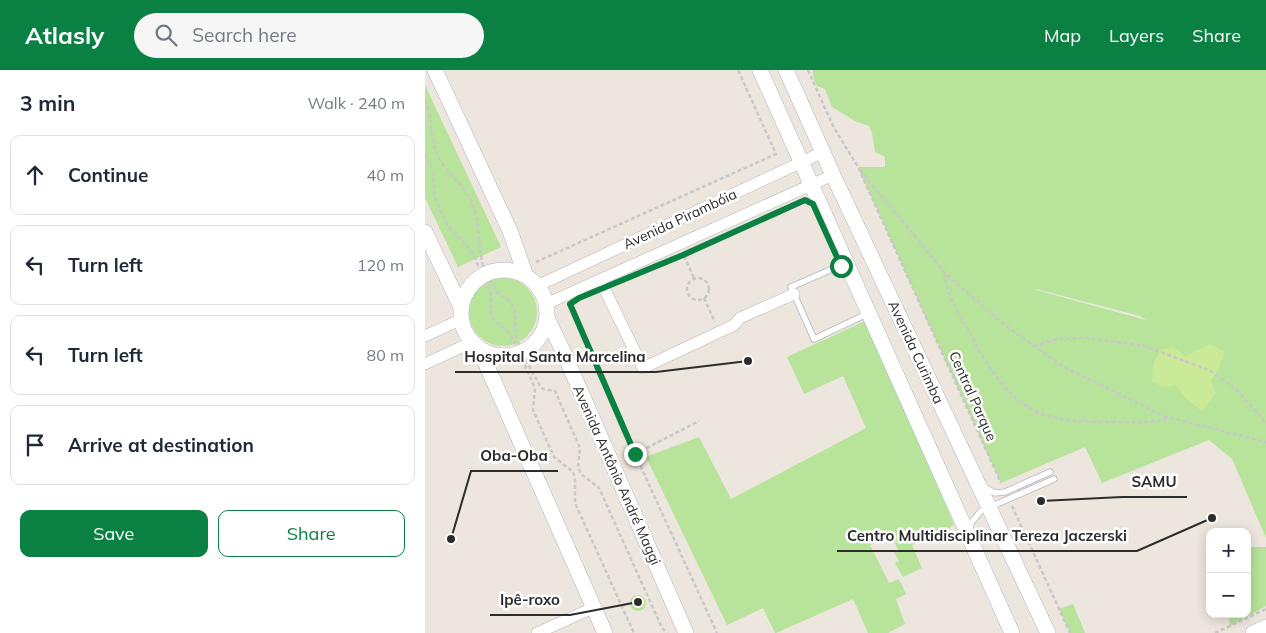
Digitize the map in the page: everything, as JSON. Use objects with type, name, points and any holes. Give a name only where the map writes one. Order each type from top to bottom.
[{"type":"street","name":"Avenida Antônio André Maggi","points":[[435,70],[532,275],[563,351],[686,633]]},
{"type":"street","name":"Avenida Curimba","points":[[760,70],[1012,633]]},
{"type":"street","name":"Avenida Curimba","points":[[786,70],[1048,633]]},
{"type":"street","name":"Avenida Pirambóia","points":[[532,275],[823,152]]},
{"type":"street","name":"Avenida Pirambóia","points":[[546,311],[833,174]]},
{"type":"street","points":[[425,232],[461,313],[467,335],[476,345],[488,353],[498,356],[521,353],[534,344],[542,332],[546,311]]},
{"type":"street","points":[[425,336],[461,313],[465,295],[472,284],[484,275],[499,270],[532,275]]},
{"type":"street","points":[[604,288],[643,368],[734,325],[740,318],[794,294]]},
{"type":"street","points":[[425,364],[476,345]]},
{"type":"street","points":[[476,345],[605,633]]},
{"type":"street","points":[[537,633],[593,608]]},
{"type":"street","points":[[1253,633],[1266,628]]},
{"type":"lane","points":[[847,263],[791,287],[794,294],[814,339],[869,313]]},
{"type":"lane","points":[[974,475],[988,490],[995,494],[1005,492],[1051,472]]},
{"type":"lane","points":[[970,540],[971,523],[981,511],[1054,479]]},
{"type":"path","points":[[532,275],[776,154],[738,70]]},
{"type":"path","name":"Central Parque","points":[[808,70],[834,128],[858,167],[1005,492]]},
{"type":"path","points":[[425,100],[432,119],[435,150],[444,166],[467,191],[473,205],[477,218],[479,248],[484,275],[497,292],[511,302],[514,308],[514,327],[521,353],[535,388],[533,410],[554,457],[572,471],[575,477],[575,503],[634,633]]},
{"type":"path","points":[[425,154],[432,169],[435,196],[443,217],[451,230],[467,245],[484,275],[491,293],[491,315],[509,333],[540,386],[543,389],[555,391],[581,448],[578,467],[581,474],[599,488],[662,628],[667,633]]},
{"type":"path","name":"Central Parque","points":[[858,167],[944,272],[1006,326],[1062,366],[1170,417],[1266,442]]},
{"type":"path","points":[[683,255],[694,278]]},
{"type":"path","points":[[944,272],[946,286],[973,341],[988,366],[1007,389],[1023,404],[1036,411],[1083,422],[1142,423],[1159,421],[1170,417]]},
{"type":"path","points":[[694,278],[701,278],[709,285],[709,292],[704,298],[701,300],[693,299],[688,294],[688,284],[694,278]]},
{"type":"path","points":[[704,298],[716,322],[708,326]]},
{"type":"path","points":[[574,301],[570,304],[635,454],[717,633]]},
{"type":"path","points":[[1034,346],[1057,339],[1089,338],[1145,346],[1209,370],[1237,390],[1266,423]]},
{"type":"path","points":[[635,454],[699,421]]},
{"type":"path","points":[[1009,499],[1070,633]]},
{"type":"path","points":[[1215,633],[1266,609]]},
{"type":"green space","points":[[813,70],[1266,70],[1266,538],[1232,459],[1209,440],[1102,483],[1085,447],[1001,483],[858,167],[885,167],[885,157],[875,152],[869,126],[855,121],[832,107],[825,89],[817,86]],"holes":[[[1036,289],[1140,316],[1146,320]]]},
{"type":"green space","points":[[425,85],[501,247],[458,267],[425,198]]},
{"type":"green space","points":[[503,278],[516,281],[527,288],[534,299],[537,312],[534,325],[527,336],[516,343],[503,346],[490,343],[479,336],[472,325],[469,312],[472,299],[479,288],[490,281]]},
{"type":"green space","points":[[865,321],[954,524],[948,529],[912,545],[922,568],[903,577],[895,563],[899,561],[894,552],[898,550],[892,537],[870,545],[889,583],[899,579],[906,594],[896,599],[905,624],[888,633],[868,633],[853,599],[776,633],[763,608],[727,625],[646,457],[699,437],[731,499],[866,428],[843,376],[804,394],[787,357]]},
{"type":"green space","points":[[1210,344],[1225,352],[1219,368],[1211,381],[1216,393],[1202,411],[1186,399],[1175,385],[1164,387],[1152,382],[1154,363],[1160,350],[1174,347],[1185,356]]},
{"type":"green space","points":[[1251,547],[1266,547],[1266,606],[1251,614]]},
{"type":"green space","points":[[638,595],[644,597],[646,603],[644,609],[638,611],[632,609],[630,603],[632,597]]},
{"type":"green space","points":[[1073,604],[1085,633],[1070,633],[1059,609]]},
{"type":"green space","points":[[1229,618],[1244,618],[1230,626]]},
{"type":"place","name":"Hospital Santa Marcelina","points":[[748,361]]},
{"type":"place","name":"SAMU","points":[[1041,501]]},
{"type":"place","name":"Centro Multidisciplinar Tereza Jaczerski","points":[[1212,518]]},
{"type":"place","name":"Oba-Oba","points":[[451,539]]},
{"type":"place","name":"Ipê-roxo","points":[[638,602]]},
{"type":"route","points":[[635,454],[570,304],[579,298],[683,255],[805,200],[813,204],[841,266]]}]
